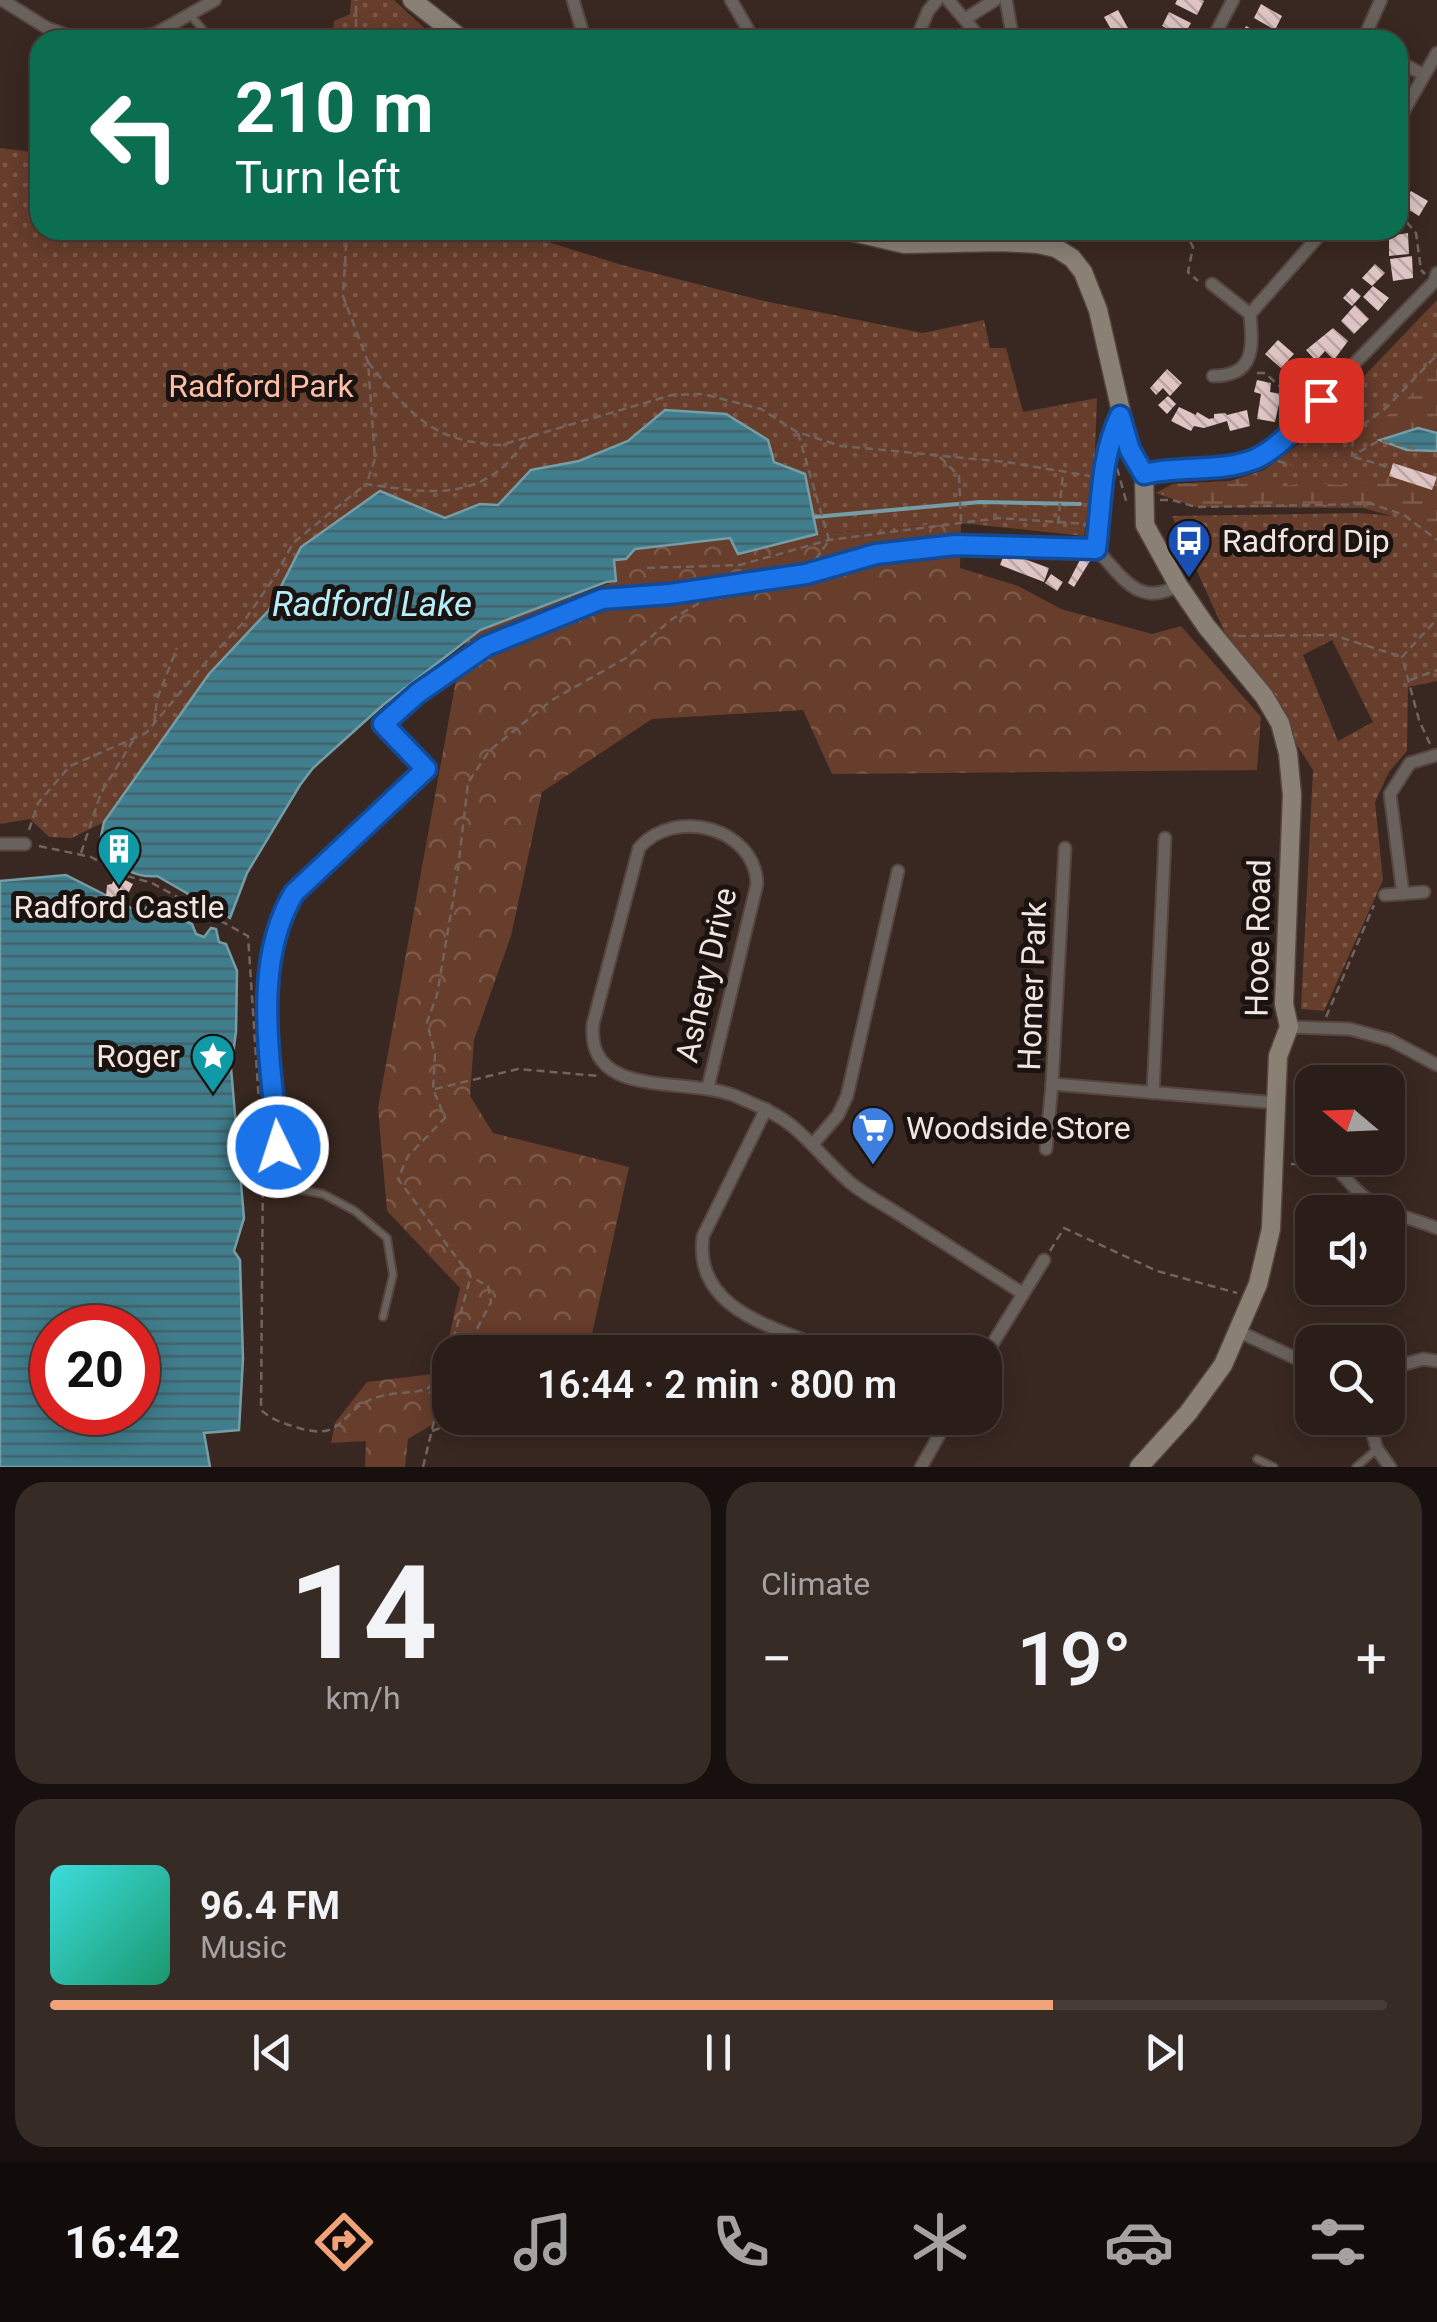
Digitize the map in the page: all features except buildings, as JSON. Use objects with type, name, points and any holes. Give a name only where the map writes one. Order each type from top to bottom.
[{"type":"street","points":[[2,0],[52,30]]},
{"type":"street","points":[[162,30],[216,0]]},
{"type":"street","points":[[412,0],[448,30]]},
{"type":"street","points":[[433,20],[435,0]]},
{"type":"street","points":[[573,0],[583,30]]},
{"type":"street","points":[[731,0],[748,30]]},
{"type":"street","points":[[920,30],[928,10],[938,0]]},
{"type":"street","points":[[948,0],[974,30]]},
{"type":"street","points":[[965,19],[995,0]]},
{"type":"street","points":[[1006,0],[1011,30]]},
{"type":"street","points":[[1217,30],[1233,0]]},
{"type":"street","points":[[1367,30],[1381,0]]},
{"type":"street","points":[[1408,103],[1437,54]]},
{"type":"street","points":[[1408,66],[1424,74]]},
{"type":"street","points":[[887,240],[904,244],[1038,240]]},
{"type":"street","points":[[1058,240],[1083,272],[1098,310],[1120,416],[1130,450],[1144,474],[1170,467],[1223,466],[1255,459],[1286,436],[1435,277]]},
{"type":"street","points":[[1213,376],[1230,376],[1240,370],[1251,351],[1250,314],[1315,240]]},
{"type":"street","points":[[1212,284],[1250,314]]},
{"type":"street","points":[[1120,416],[1109,439],[1096,549],[1142,593],[1153,595],[1178,585]]},
{"type":"street","name":"Hooe Road","points":[[1139,1467],[1188,1413],[1223,1364],[1253,1298],[1271,1228],[1279,1052],[1289,1027],[1284,1004],[1292,795],[1288,753],[1280,724],[1264,696],[1178,585],[1145,524],[1150,501],[1144,474]]},
{"type":"street","points":[[1403,894],[1390,794],[1410,763],[1435,755]]},
{"type":"street","name":"Ashery Drive","points":[[708,1087],[757,884],[756,868],[748,851],[734,838],[686,826],[666,827],[650,835],[639,848],[593,1024],[592,1041],[605,1067],[616,1075],[708,1087],[766,1109],[790,1124],[853,1184],[1022,1293]]},
{"type":"street","points":[[1153,1092],[1165,838]]},
{"type":"street","points":[[0,844],[25,844]]},
{"type":"street","name":"Homer Park","points":[[1065,848],[1052,1084],[1277,1103]]},
{"type":"street","points":[[812,1144],[838,1115],[847,1096],[898,871]]},
{"type":"street","points":[[1385,895],[1424,892]]},
{"type":"street","points":[[1289,1027],[1350,1029],[1390,1040],[1437,1065]]},
{"type":"street","points":[[1046,1149],[1052,1084]]},
{"type":"street","points":[[766,1109],[702,1236],[700,1255],[705,1276],[717,1295],[736,1310],[794,1335]]},
{"type":"street","points":[[1344,1176],[1370,1204],[1437,1228]]},
{"type":"street","points":[[997,1335],[1044,1260]]},
{"type":"street","points":[[1240,1332],[1295,1358]]},
{"type":"street","points":[[1405,1364],[1422,1359],[1437,1361]]},
{"type":"street","points":[[921,1467],[939,1435]]},
{"type":"street","points":[[1373,1435],[1377,1449],[1390,1467]]},
{"type":"lane","points":[[190,15],[203,30]]},
{"type":"lane","points":[[383,1317],[393,1275],[386,1238],[355,1211],[322,1194],[280,1186],[267,992],[279,918],[294,893],[426,769],[383,724],[418,693],[486,646],[602,599],[670,594],[806,574],[876,554],[955,545],[1096,549]]},
{"type":"lane","points":[[1356,1467],[1377,1449]]},
{"type":"lane","points":[[1257,1459],[1274,1467]]},
{"type":"path","points":[[356,0],[356,30]]},
{"type":"path","points":[[1408,224],[1416,233],[1421,270],[1435,277]]},
{"type":"path","points":[[117,872],[91,857],[25,844],[38,803],[70,766],[135,738],[154,725],[242,624],[276,576],[293,543],[366,484],[375,460],[368,362],[343,296],[346,240]]},
{"type":"path","points":[[1189,240],[1193,248],[1188,272],[1203,286],[1212,284]]},
{"type":"path","points":[[1352,456],[1353,432],[1387,407],[1437,355]]},
{"type":"path","points":[[368,362],[402,405],[432,430],[488,444],[501,445],[672,394],[704,394],[761,409],[798,432],[841,446],[1102,478]]},
{"type":"path","points":[[1246,362],[1254,372],[1265,374],[1287,393],[1313,398],[1316,394],[1321,400]]},
{"type":"path","points":[[798,432],[828,540],[806,574]]},
{"type":"path","points":[[366,484],[430,492],[467,487],[498,472],[531,436]]},
{"type":"path","points":[[1109,439],[1128,504],[1172,500],[1196,507],[1372,504],[1404,514],[1437,540]]},
{"type":"path","points":[[1352,456],[1380,440],[1415,449]]},
{"type":"path","points":[[938,456],[958,476],[963,510],[960,523]]},
{"type":"path","points":[[1352,456],[1392,468]]},
{"type":"path","points":[[1058,524],[1063,472]]},
{"type":"path","points":[[647,568],[740,565],[828,540],[999,518],[1099,524]]},
{"type":"path","points":[[475,1335],[492,1302],[488,1286],[471,1277],[398,1179],[408,1156],[445,1118],[433,1089],[435,1055],[427,1022],[437,996],[458,877],[468,783],[489,751],[552,700],[626,658],[672,619],[700,602]]},
{"type":"path","points":[[1402,657],[1437,619]]},
{"type":"path","points":[[1214,636],[1333,635],[1402,657]]},
{"type":"path","points":[[154,725],[157,699],[177,648]]},
{"type":"path","points":[[1402,657],[1435,755]]},
{"type":"path","points":[[1408,681],[1437,670]]},
{"type":"path","points":[[80,854],[101,793],[135,738]]},
{"type":"path","points":[[127,876],[152,883],[248,936],[263,1162],[261,1410],[271,1419],[316,1434],[327,1433],[368,1400],[432,1388]]},
{"type":"path","points":[[1321,1028],[1380,893],[1385,895]]},
{"type":"path","points":[[433,1089],[518,1069],[606,1077]]},
{"type":"path","points":[[1276,1163],[1295,1164]]},
{"type":"path","points":[[1044,1260],[1064,1228],[1157,1271],[1253,1298]]},
{"type":"path","points":[[453,1335],[471,1277]]},
{"type":"path","points":[[428,1391],[432,1394]]},
{"type":"path","points":[[423,1467],[432,1431]]},
{"type":"green space","points":[[351,0],[394,0],[426,30],[334,30],[334,21],[350,14]]},
{"type":"green space","name":"Radford Park","points":[[0,148],[30,152],[30,240],[542,240],[764,301],[923,333],[984,320],[990,348],[1006,348],[1023,412],[1097,398],[1094,477],[1084,536],[961,523],[817,534],[805,474],[665,410],[628,441],[579,461],[531,470],[498,505],[480,504],[445,518],[415,505],[301,548],[269,610],[209,674],[104,822],[72,838],[49,837],[30,819],[0,824]]},
{"type":"green space","points":[[1437,300],[1437,681],[1408,687],[1407,751],[1389,772],[1375,802],[1383,880],[1324,1011],[1301,1009],[1313,770],[1225,633],[1172,516],[1392,516],[1363,508],[1196,507],[1156,493],[1173,484],[1230,481],[1264,470],[1299,444]],"holes":[[[1332,640],[1373,722],[1338,741],[1303,655]]]},
{"type":"green space","points":[[1437,368],[1437,433],[1416,429],[1380,440],[1372,427],[1399,407]]},
{"type":"green space","points":[[1254,475],[1279,487],[1311,482],[1385,482],[1389,476],[1432,490],[1437,477],[1437,540],[1404,515],[1372,504],[1196,507],[1156,493],[1173,484],[1230,481]]},
{"type":"green space","points":[[961,523],[960,568],[1018,586],[1061,609],[1152,634],[1181,626],[1261,717],[1257,770],[832,774],[803,710],[652,719],[542,792],[511,936],[474,1040],[470,1096],[493,1133],[629,1167],[592,1335],[449,1335],[460,1288],[387,1211],[378,1108],[461,653],[467,639],[480,630],[616,581],[614,560],[635,549],[730,538],[738,553],[817,534]]},
{"type":"green space","points":[[432,1374],[432,1425],[408,1439],[405,1467],[365,1467],[366,1441],[331,1443],[335,1423],[367,1382]]},
{"type":"water","name":"Radford Lake","points":[[665,410],[726,414],[768,440],[774,462],[805,474],[817,534],[738,554],[730,538],[635,549],[626,559],[614,560],[616,581],[480,630],[383,705],[313,768],[247,873],[230,918],[157,876],[133,873],[98,851],[104,822],[209,674],[269,610],[301,547],[380,491],[445,518],[480,504],[498,505],[531,470],[579,461],[628,441]]},
{"type":"water","points":[[1418,428],[1437,433],[1437,451],[1407,450],[1380,440]]},
{"type":"water","points":[[66,875],[141,913],[148,906],[192,924],[196,934],[204,937],[211,928],[216,929],[219,942],[226,944],[237,971],[231,1068],[244,1218],[234,1251],[240,1260],[243,1359],[239,1430],[204,1433],[210,1467],[0,1467],[0,881]]},
{"type":"waterway","points":[[814,517],[980,502],[1080,504]]},
{"type":"place","name":"Radford Dip","points":[[1189,579]]},
{"type":"place","name":"Radford Castle","points":[[119,887]]},
{"type":"place","name":"Roger","points":[[213,1094]]},
{"type":"place","name":"Woodside Store","points":[[873,1166]]},
{"type":"route","points":[[278,1147],[267,992],[279,918],[294,893],[426,769],[383,724],[418,693],[486,646],[602,599],[670,594],[806,574],[876,554],[955,545],[1096,549],[1109,439],[1120,416],[1130,450],[1144,474],[1170,467],[1223,466],[1255,459],[1286,436],[1321,400]]}]
